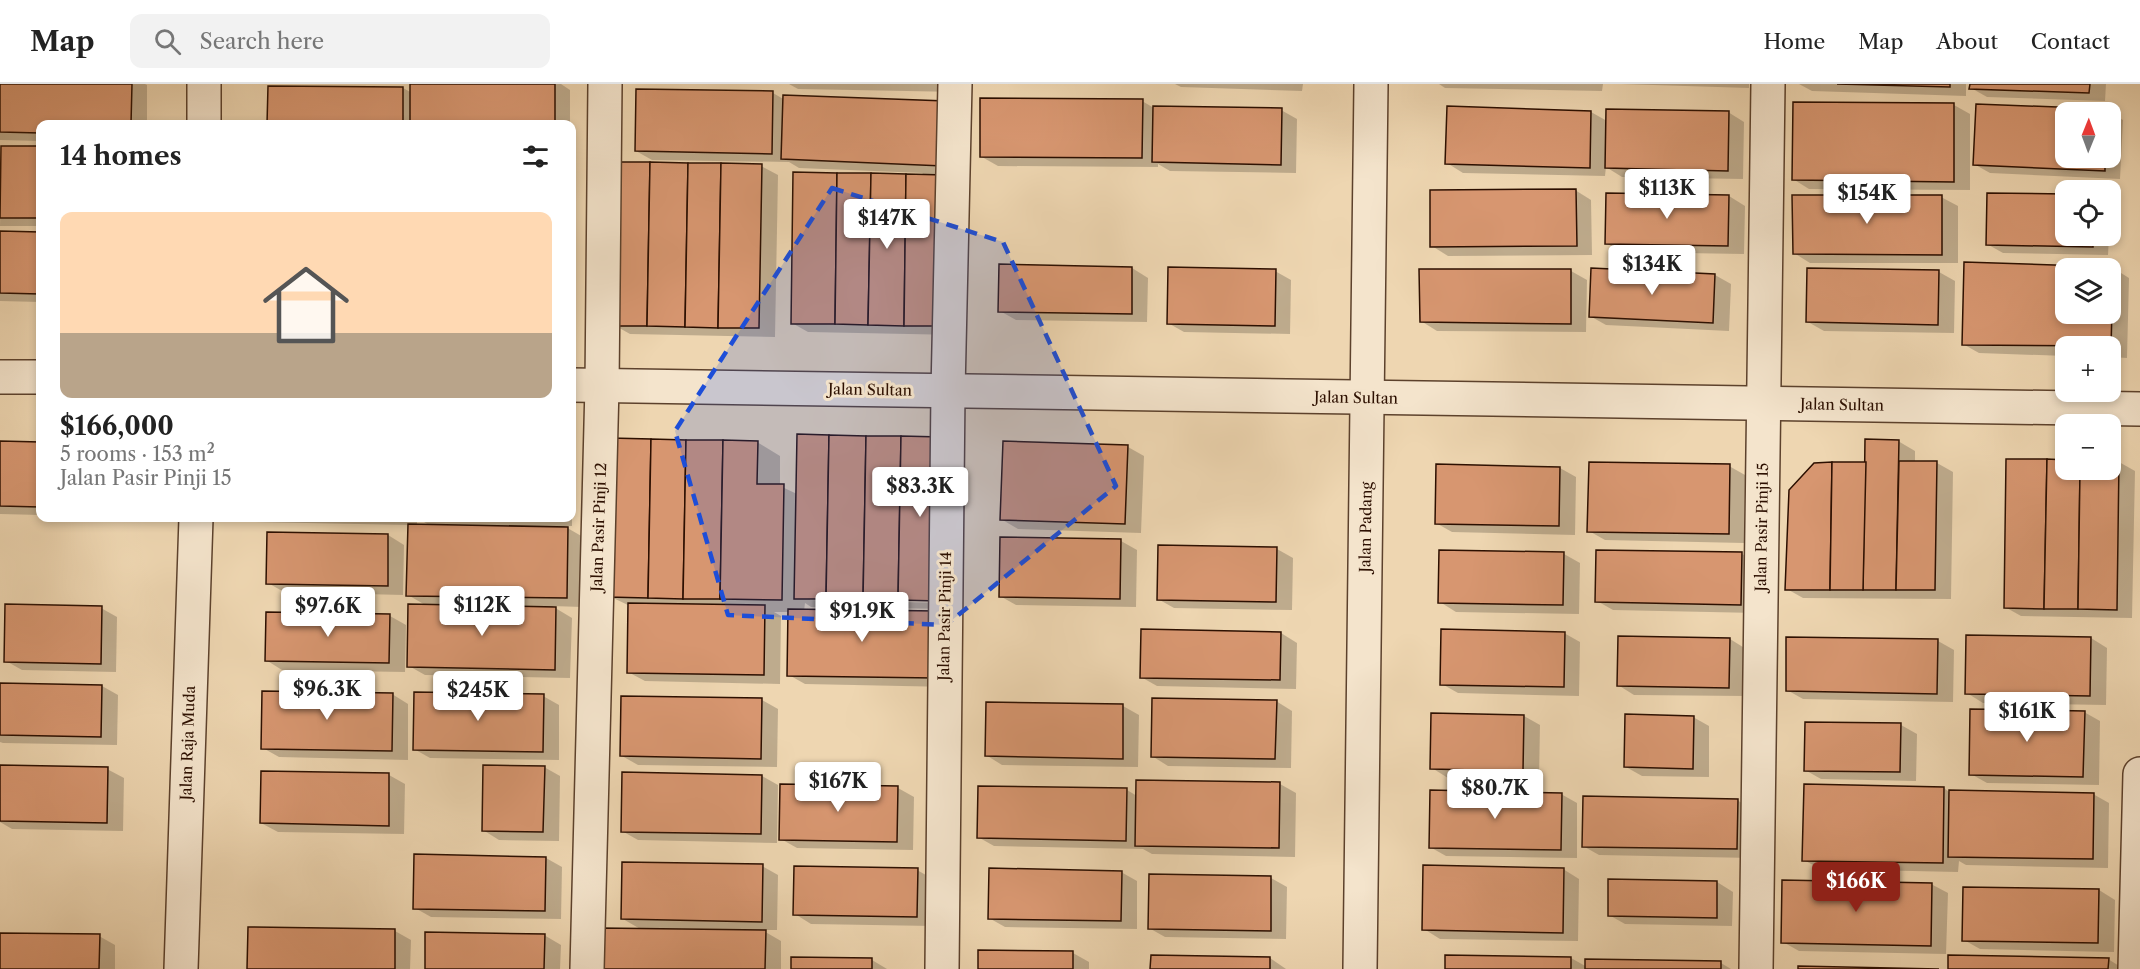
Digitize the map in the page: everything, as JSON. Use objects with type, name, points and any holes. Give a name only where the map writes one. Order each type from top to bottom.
[{"type":"street","points":[[204,84],[204,120]]},
{"type":"street","name":"Jalan Pasir Pinji 12","points":[[587,969],[587,386],[605,84]]},
{"type":"street","name":"Jalan Pasir Pinji 14","points":[[942,969],[948,391],[956,84]]},
{"type":"street","name":"Jalan Padang","points":[[1359,969],[1371,84]]},
{"type":"street","name":"Jalan Pasir Pinji 15","points":[[1756,969],[1768,84]]},
{"type":"street","points":[[0,376],[36,377]]},
{"type":"street","name":"Jalan Sultan","points":[[587,386],[2140,409]]},
{"type":"street","name":"Jalan Raja Muda","points":[[181,969],[196,522]]},
{"type":"street","points":[[2135,969],[2140,774]]},
{"type":"highlighted area","points":[[832,188],[1003,242],[1116,486],[946,625],[728,615],[675,431]]},
{"type":"building","points":[[0,84],[132,84],[131,120],[36,120],[36,133],[0,132]]},
{"type":"building","points":[[410,84],[555,84],[555,120],[410,120]]},
{"type":"building","points":[[1837,84],[1950,84],[1950,87]]},
{"type":"building","points":[[1970,84],[2090,84],[2089,93],[1969,89]]},
{"type":"building","points":[[268,86],[403,87],[403,120],[267,120]]},
{"type":"building","points":[[636,89],[773,91],[772,154],[635,151]]},
{"type":"building","points":[[783,95],[946,101],[943,166],[781,159]]},
{"type":"building","points":[[980,98],[1143,99],[1142,158],[980,157]]},
{"type":"building","points":[[1793,102],[1954,103],[1954,182],[1792,180]]},
{"type":"building","points":[[1976,104],[2055,107],[2055,168],[2105,168],[2105,171],[1973,165]]},
{"type":"building","points":[[1153,106],[1282,108],[1281,165],[1152,162]]},
{"type":"building","points":[[1447,106],[1591,111],[1590,168],[1445,164]]},
{"type":"building","points":[[1606,109],[1729,111],[1728,171],[1605,168]]},
{"type":"building","points":[[1,146],[36,146],[36,218],[0,218]]},
{"type":"building","points":[[615,162],[650,162],[647,326],[612,326]]},
{"type":"building","points":[[650,162],[688,163],[685,327],[647,326]]},
{"type":"building","points":[[688,163],[721,163],[718,328],[685,327]]},
{"type":"building","points":[[721,163],[762,164],[759,328],[718,328]]},
{"type":"building","points":[[793,172],[837,173],[835,324],[791,324]]},
{"type":"building","points":[[837,173],[871,173],[868,325],[835,324]]},
{"type":"building","points":[[871,173],[906,174],[904,326],[868,325]]},
{"type":"building","points":[[906,174],[945,175],[942,326],[904,326]]},
{"type":"building","points":[[1576,189],[1577,246],[1430,247],[1430,190]]},
{"type":"building","points":[[1606,193],[1729,195],[1728,246],[1605,244]]},
{"type":"building","points":[[1987,193],[2055,194],[2055,246],[2093,247],[1986,245]]},
{"type":"building","points":[[1792,195],[1942,195],[1942,255],[1793,254]]},
{"type":"building","points":[[0,231],[36,232],[36,294],[0,293]]},
{"type":"building","points":[[1964,262],[2055,265],[2055,324],[2112,324],[2111,336],[2055,336],[2055,346],[1962,345]]},
{"type":"building","points":[[999,264],[1132,267],[1132,314],[998,312]]},
{"type":"building","points":[[1168,267],[1276,269],[1275,326],[1167,324]]},
{"type":"building","points":[[1591,268],[1715,274],[1713,323],[1589,317]]},
{"type":"building","points":[[1807,268],[1939,270],[1938,325],[1806,322]]},
{"type":"building","points":[[1419,269],[1571,269],[1571,324],[1420,322]]},
{"type":"building","points":[[797,434],[829,435],[826,599],[794,599]]},
{"type":"building","points":[[829,435],[866,436],[863,600],[826,599]]},
{"type":"building","points":[[866,436],[901,436],[898,600],[863,600]]},
{"type":"building","points":[[901,436],[941,437],[938,601],[898,600]]},
{"type":"building","points":[[610,438],[651,439],[648,598],[607,597]]},
{"type":"building","points":[[651,439],[686,440],[683,599],[648,598]]},
{"type":"building","points":[[1865,439],[1899,440],[1896,590],[1863,590]]},
{"type":"building","points":[[686,440],[723,440],[720,599],[683,599]]},
{"type":"building","points":[[723,440],[758,441],[757,484],[784,484],[782,600],[720,599]]},
{"type":"building","points":[[0,441],[36,442],[36,507],[0,506]]},
{"type":"building","points":[[1003,441],[1128,445],[1125,524],[1000,520]]},
{"type":"building","points":[[2006,459],[2047,459],[2044,609],[2004,608]]},
{"type":"building","points":[[2047,459],[2055,459],[2055,480],[2080,480],[2078,609],[2044,609]]},
{"type":"building","points":[[1899,461],[1937,461],[1935,590],[1896,590]]},
{"type":"building","points":[[1589,462],[1730,464],[1729,534],[1587,532]]},
{"type":"building","points":[[1832,462],[1830,590],[1785,590],[1789,490],[1814,463]]},
{"type":"building","points":[[1832,462],[1866,462],[1863,590],[1830,590]]},
{"type":"building","points":[[1436,464],[1560,467],[1559,526],[1435,524]]},
{"type":"building","points":[[2080,480],[2119,480],[2117,610],[2078,609]]},
{"type":"building","points":[[408,524],[568,527],[567,598],[406,596]]},
{"type":"building","points":[[267,532],[388,534],[388,586],[266,584]]},
{"type":"building","points":[[1000,537],[1121,539],[1120,599],[999,597]]},
{"type":"building","points":[[1158,545],[1277,547],[1276,602],[1157,600]]},
{"type":"building","points":[[1439,550],[1564,552],[1563,605],[1438,603]]},
{"type":"building","points":[[1596,550],[1742,552],[1741,605],[1595,602]]},
{"type":"building","points":[[628,603],[765,605],[764,675],[627,673]]},
{"type":"building","points":[[5,604],[102,606],[101,664],[4,662]]},
{"type":"building","points":[[408,604],[556,607],[555,670],[407,667]]},
{"type":"building","points":[[788,609],[937,611],[935,678],[787,676]]},
{"type":"building","points":[[266,612],[390,614],[389,663],[265,661]]},
{"type":"building","points":[[1141,629],[1281,632],[1280,680],[1140,678]]},
{"type":"building","points":[[1441,629],[1565,632],[1564,687],[1440,685]]},
{"type":"building","points":[[1966,635],[2091,637],[2090,696],[1965,694]]},
{"type":"building","points":[[1618,636],[1730,638],[1729,688],[1617,686]]},
{"type":"building","points":[[1786,637],[1938,639],[1937,694],[1786,691]]},
{"type":"building","points":[[0,683],[102,685],[101,737],[0,735]]},
{"type":"building","points":[[262,691],[393,693],[392,751],[261,749]]},
{"type":"building","points":[[414,692],[544,694],[543,752],[413,750]]},
{"type":"building","points":[[621,696],[762,698],[761,759],[620,756]]},
{"type":"building","points":[[1152,698],[1277,700],[1275,759],[1151,757]]},
{"type":"building","points":[[986,702],[1123,704],[1123,759],[985,756]]},
{"type":"building","points":[[1970,709],[2085,711],[2083,777],[1969,775]]},
{"type":"building","points":[[1431,713],[1524,715],[1523,771],[1430,769]]},
{"type":"building","points":[[1625,714],[1694,716],[1693,769],[1624,767]]},
{"type":"building","points":[[1805,722],[1901,723],[1900,772],[1804,771]]},
{"type":"building","points":[[0,765],[108,767],[107,823],[0,821]]},
{"type":"building","points":[[483,765],[545,766],[543,832],[482,831]]},
{"type":"building","points":[[261,771],[389,773],[389,826],[260,823]]},
{"type":"building","points":[[622,772],[762,775],[761,834],[621,832]]},
{"type":"building","points":[[1136,780],[1280,782],[1279,848],[1135,846]]},
{"type":"building","points":[[780,784],[898,786],[897,842],[779,840]]},
{"type":"building","points":[[1804,784],[1944,787],[1943,863],[1802,861]]},
{"type":"building","points":[[978,786],[1127,788],[1126,841],[977,838]]},
{"type":"building","points":[[1430,790],[1562,793],[1561,850],[1429,848]]},
{"type":"building","points":[[1949,790],[2094,793],[2093,859],[1948,857]]},
{"type":"building","points":[[1583,796],[1738,799],[1737,849],[1582,847]]},
{"type":"building","points":[[414,854],[546,857],[545,911],[413,909]]},
{"type":"building","points":[[622,862],[763,864],[762,922],[621,919]]},
{"type":"building","points":[[1423,865],[1564,868],[1563,933],[1422,930]]},
{"type":"building","points":[[794,866],[918,868],[917,917],[793,915]]},
{"type":"building","points":[[989,868],[1122,871],[1121,921],[988,919]]},
{"type":"building","points":[[1149,874],[1271,876],[1271,931],[1148,929]]},
{"type":"building","points":[[1608,879],[1717,881],[1717,918],[1608,916]]},
{"type":"building","points":[[1782,880],[1932,883],[1931,946],[1781,943]]},
{"type":"building","points":[[1963,887],[2099,889],[2098,943],[1962,941]]},
{"type":"building","points":[[248,927],[395,929],[395,969],[247,969]]},
{"type":"building","points":[[600,928],[766,930],[765,969],[599,969]]},
{"type":"building","points":[[425,932],[545,934],[544,969],[425,969]]},
{"type":"building","points":[[0,933],[100,934],[99,969],[0,969]]},
{"type":"building","points":[[978,950],[1073,951],[1073,969],[978,969]]},
{"type":"building","points":[[1151,955],[1270,957],[1270,969],[1150,969]]},
{"type":"building","points":[[1445,955],[1571,957],[1571,969],[1445,969]]},
{"type":"building","points":[[1948,955],[2109,958],[2108,969],[1948,969]]},
{"type":"building","points":[[791,957],[872,958],[872,969],[791,969]]},
{"type":"building","points":[[1585,959],[1721,961],[1721,969],[1585,969]]},
{"type":"building","points":[[1798,966],[1939,969],[1798,969]]}]
